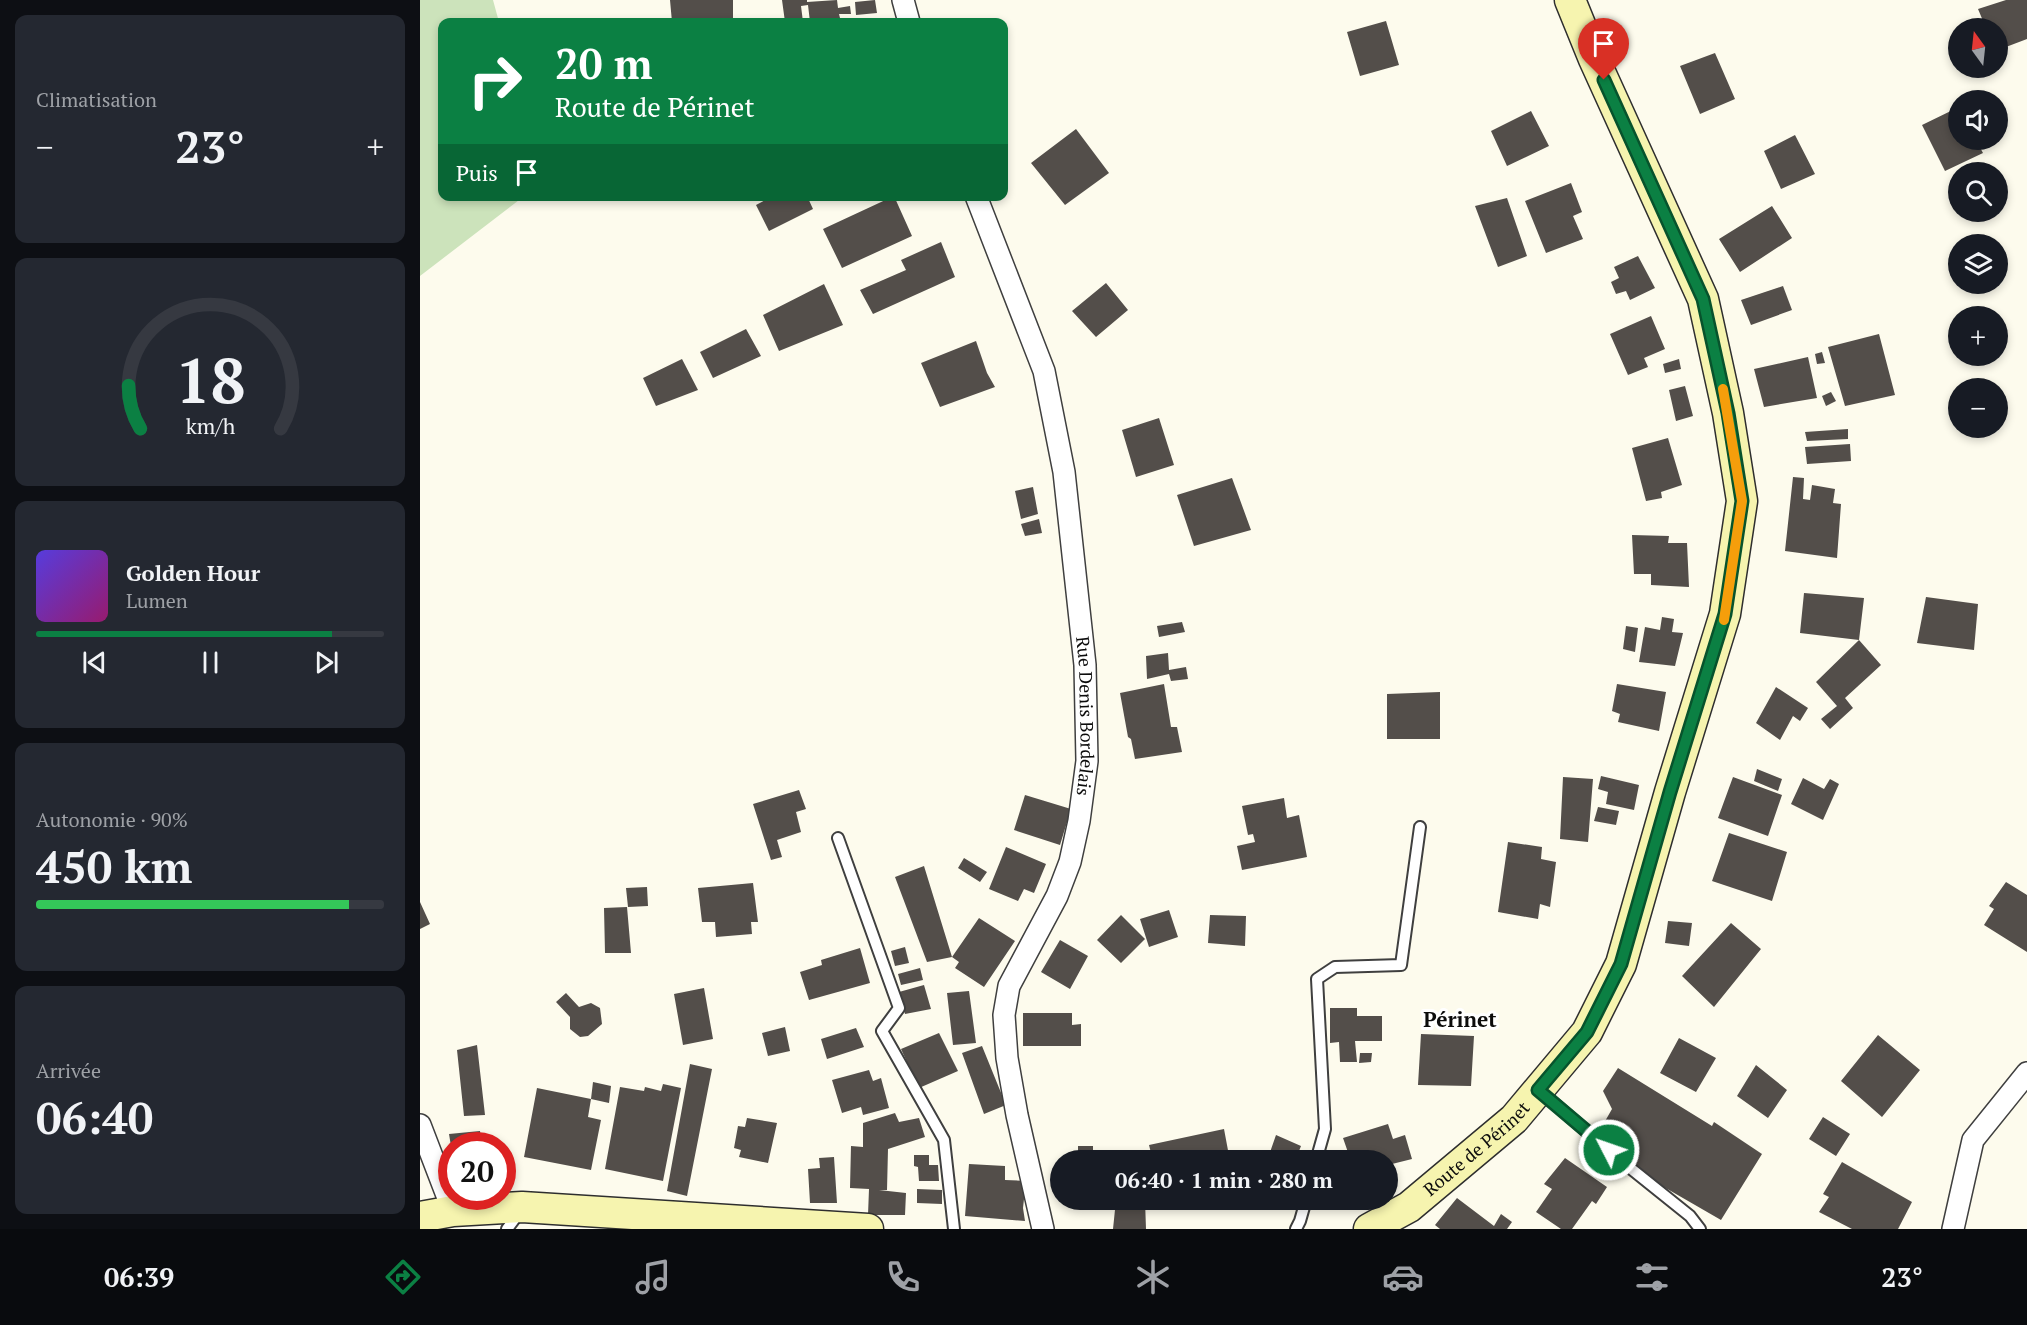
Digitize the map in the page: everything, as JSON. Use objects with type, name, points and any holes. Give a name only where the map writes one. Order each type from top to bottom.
[{"type":"main road","name":"Route de Périnet","points":[[1370,1229],[1409,1207],[1514,1119],[1587,1032],[1621,964],[1670,792],[1725,614],[1742,501],[1728,413],[1703,299],[1594,59],[1570,0]]},
{"type":"main road","points":[[420,1217],[453,1211],[515,1218],[868,1229]]},
{"type":"street","points":[[903,0],[908,18]]},
{"type":"street","name":"Rue Denis Bordelais","points":[[978,201],[1044,371],[1064,472],[1085,665],[1087,761],[1079,821],[1070,862],[1057,896],[1009,986],[1004,1015],[1007,1058],[1017,1115],[1043,1229]]},
{"type":"street","points":[[1953,1229],[1973,1140],[2027,1073]]},
{"type":"street","points":[[420,1125],[453,1211]]},
{"type":"lane","points":[[1319,1150],[1324,1129],[1317,979],[1335,967],[1401,965],[1420,827]]},
{"type":"lane","points":[[838,838],[900,1008],[882,1032],[944,1140],[954,1229]]},
{"type":"lane","points":[[1538,1090],[1690,1216],[1700,1229]]},
{"type":"lane","points":[[1296,1229],[1303,1210]]},
{"type":"green space","points":[[420,0],[493,0],[498,18],[438,18],[438,201],[518,201],[420,276]]},
{"type":"building","points":[[670,0],[733,0],[733,18],[672,18]]},
{"type":"building","points":[[782,0],[807,0],[807,2],[837,0],[838,8],[850,6],[851,14],[839,14],[840,18],[810,18],[808,5],[801,6],[802,18],[784,18]]},
{"type":"building","points":[[875,0],[877,13],[856,15],[855,2]]},
{"type":"building","points":[[2006,0],[2027,0],[2027,39],[2008,46],[2008,18],[1982,18],[1978,9]]},
{"type":"building","points":[[1386,21],[1399,65],[1360,76],[1347,32]]},
{"type":"building","points":[[1715,53],[1735,99],[1700,114],[1680,66]]},
{"type":"building","points":[[1531,111],[1549,146],[1507,166],[1491,131]]},
{"type":"building","points":[[1948,112],[1948,150],[1981,150],[1983,153],[1964,162],[1948,162],[1948,170],[1945,171],[1922,125]]},
{"type":"building","points":[[1076,129],[1109,173],[1065,205],[1031,163]]},
{"type":"building","points":[[1795,135],[1815,174],[1781,189],[1764,151]]},
{"type":"building","points":[[1571,183],[1582,212],[1573,216],[1583,239],[1546,253],[1525,201]]},
{"type":"building","points":[[1507,198],[1527,256],[1498,267],[1475,206]]},
{"type":"building","points":[[764,201],[809,201],[813,209],[769,231],[756,205]]},
{"type":"building","points":[[883,201],[896,201],[912,236],[842,268],[823,229]]},
{"type":"building","points":[[1772,206],[1792,238],[1740,272],[1719,239]]},
{"type":"building","points":[[941,242],[955,277],[873,314],[860,290],[906,270],[901,260]]},
{"type":"building","points":[[1638,256],[1655,288],[1630,300],[1626,291],[1616,294],[1611,282],[1619,278],[1614,267]]},
{"type":"building","points":[[1106,283],[1128,310],[1096,337],[1072,311]]},
{"type":"building","points":[[824,284],[843,325],[779,351],[763,315]]},
{"type":"building","points":[[1783,286],[1792,310],[1751,325],[1741,300]]},
{"type":"building","points":[[1651,316],[1665,349],[1644,358],[1648,367],[1628,375],[1610,334]]},
{"type":"building","points":[[746,329],[761,356],[713,378],[700,352]]},
{"type":"building","points":[[1879,334],[1895,395],[1845,406],[1828,347]]},
{"type":"building","points":[[976,341],[987,373],[995,387],[940,407],[921,363]]},
{"type":"building","points":[[1822,352],[1825,363],[1817,364],[1815,354]]},
{"type":"building","points":[[1808,357],[1817,398],[1764,407],[1754,369]]},
{"type":"building","points":[[682,359],[698,390],[656,406],[643,378]]},
{"type":"building","points":[[1679,359],[1681,369],[1665,373],[1663,364]]},
{"type":"building","points":[[1685,386],[1693,416],[1676,421],[1669,390]]},
{"type":"building","points":[[1831,392],[1836,401],[1826,406],[1822,396]]},
{"type":"building","points":[[1159,418],[1174,465],[1136,477],[1122,430]]},
{"type":"building","points":[[1848,429],[1848,439],[1807,441],[1805,432]]},
{"type":"building","points":[[1668,438],[1682,485],[1661,492],[1662,498],[1646,501],[1632,448]]},
{"type":"building","points":[[1850,444],[1851,461],[1807,464],[1805,447]]},
{"type":"building","points":[[1793,477],[1804,478],[1803,499],[1810,500],[1812,485],[1835,489],[1833,503],[1841,504],[1837,558],[1785,551]]},
{"type":"building","points":[[1232,478],[1251,530],[1194,546],[1177,495]]},
{"type":"building","points":[[1033,487],[1038,514],[1021,519],[1015,491]]},
{"type":"building","points":[[1039,519],[1042,533],[1025,536],[1021,524]]},
{"type":"building","points":[[1632,535],[1669,536],[1668,543],[1687,543],[1689,587],[1651,585],[1651,574],[1634,574]]},
{"type":"building","points":[[1804,593],[1864,598],[1859,640],[1800,633]]},
{"type":"building","points":[[1926,597],[1978,604],[1974,650],[1917,643]]},
{"type":"building","points":[[1662,617],[1674,619],[1672,632],[1683,633],[1675,666],[1639,662],[1645,627],[1660,630]]},
{"type":"building","points":[[1182,622],[1185,632],[1159,637],[1157,626]]},
{"type":"building","points":[[1626,626],[1638,628],[1635,652],[1623,649]]},
{"type":"building","points":[[1859,640],[1881,665],[1845,698],[1853,708],[1830,729],[1821,719],[1837,706],[1816,682]]},
{"type":"building","points":[[1168,653],[1169,670],[1186,667],[1188,679],[1171,681],[1169,674],[1147,679],[1146,656]]},
{"type":"building","points":[[1164,684],[1171,727],[1177,727],[1182,752],[1135,759],[1131,739],[1128,737],[1120,693]]},
{"type":"building","points":[[1617,684],[1666,692],[1659,731],[1618,722],[1620,714],[1612,711]]},
{"type":"building","points":[[1776,687],[1808,708],[1800,721],[1793,716],[1780,740],[1756,723]]},
{"type":"building","points":[[1440,692],[1440,739],[1387,739],[1387,694]]},
{"type":"building","points":[[1757,769],[1782,779],[1778,791],[1754,781]]},
{"type":"building","points":[[1601,776],[1639,785],[1634,810],[1606,804],[1608,792],[1598,789]]},
{"type":"building","points":[[1563,777],[1593,779],[1588,842],[1560,839]]},
{"type":"building","points":[[1733,777],[1782,795],[1768,836],[1718,818]]},
{"type":"building","points":[[1803,778],[1824,789],[1830,779],[1839,784],[1823,820],[1791,804]]},
{"type":"building","points":[[799,790],[806,809],[796,812],[801,832],[777,840],[782,857],[771,860],[753,804]]},
{"type":"building","points":[[1025,795],[1071,809],[1060,845],[1014,830]]},
{"type":"building","points":[[1284,798],[1287,818],[1299,815],[1307,857],[1242,870],[1237,846],[1255,842],[1253,834],[1248,835],[1242,806]]},
{"type":"building","points":[[1598,807],[1619,811],[1616,825],[1594,821]]},
{"type":"building","points":[[1729,833],[1787,852],[1772,901],[1712,881]]},
{"type":"building","points":[[1508,842],[1542,847],[1541,859],[1556,862],[1550,907],[1540,904],[1538,919],[1498,912]]},
{"type":"building","points":[[1006,847],[1046,864],[1034,893],[1024,889],[1018,901],[989,889]]},
{"type":"building","points":[[964,858],[987,872],[980,882],[958,868]]},
{"type":"building","points":[[924,866],[952,957],[927,962],[895,877]]},
{"type":"building","points":[[2006,882],[2027,895],[2027,952],[1984,925],[1994,909],[1989,906]]},
{"type":"building","points":[[753,883],[758,922],[751,922],[752,934],[716,937],[715,922],[702,922],[698,888]]},
{"type":"building","points":[[647,887],[648,906],[628,907],[626,888]]},
{"type":"building","points":[[420,902],[430,924],[420,929]]},
{"type":"building","points":[[627,907],[631,953],[605,953],[604,908]]},
{"type":"building","points":[[1169,910],[1178,937],[1149,947],[1140,919]]},
{"type":"building","points":[[1121,915],[1145,939],[1121,963],[1097,940]]},
{"type":"building","points":[[1210,915],[1246,916],[1245,946],[1208,943]]},
{"type":"building","points":[[979,918],[1015,941],[984,987],[955,968],[959,962],[952,957]]},
{"type":"building","points":[[1668,921],[1692,923],[1689,946],[1665,943]]},
{"type":"building","points":[[1731,923],[1761,949],[1714,1007],[1682,976]]},
{"type":"building","points":[[1060,940],[1088,956],[1070,989],[1041,972]]},
{"type":"building","points":[[905,947],[909,963],[895,966],[891,951]]},
{"type":"building","points":[[860,948],[870,983],[809,1000],[800,972],[822,965],[821,960]]},
{"type":"building","points":[[920,968],[923,980],[901,985],[898,974]]},
{"type":"building","points":[[924,985],[931,1009],[905,1014],[899,992]]},
{"type":"building","points":[[704,988],[713,1039],[683,1045],[674,994]]},
{"type":"building","points":[[969,991],[976,1043],[953,1045],[947,993]]},
{"type":"building","points":[[566,993],[579,1007],[591,1003],[600,1008],[602,1024],[588,1036],[580,1037],[570,1029],[570,1017],[556,1002]]},
{"type":"building","points":[[1330,1008],[1357,1008],[1357,1016],[1382,1016],[1382,1041],[1355,1041],[1357,1062],[1340,1062],[1339,1042],[1330,1043]]},
{"type":"building","points":[[1023,1013],[1072,1013],[1072,1025],[1081,1024],[1081,1046],[1023,1046]]},
{"type":"building","points":[[785,1027],[790,1051],[768,1056],[762,1033]]},
{"type":"building","points":[[856,1028],[864,1047],[827,1059],[821,1039]]},
{"type":"building","points":[[939,1033],[958,1071],[919,1088],[901,1049]]},
{"type":"building","points":[[1421,1034],[1474,1036],[1471,1086],[1418,1085]]},
{"type":"building","points":[[1878,1035],[1920,1070],[1882,1117],[1841,1081]]},
{"type":"building","points":[[1679,1038],[1716,1058],[1696,1092],[1660,1073]]},
{"type":"building","points":[[477,1045],[485,1115],[464,1116],[457,1050]]},
{"type":"building","points":[[982,1046],[1006,1105],[984,1114],[962,1053]]},
{"type":"building","points":[[1360,1053],[1372,1053],[1371,1062],[1359,1063]]},
{"type":"building","points":[[690,1064],[712,1069],[687,1196],[667,1191]]},
{"type":"building","points":[[1756,1065],[1787,1090],[1768,1118],[1737,1096]]},
{"type":"building","points":[[1618,1068],[1712,1126],[1714,1122],[1762,1154],[1721,1220],[1624,1164],[1630,1149],[1600,1130],[1612,1109],[1603,1091]]},
{"type":"building","points":[[869,1070],[873,1081],[881,1078],[889,1108],[863,1115],[861,1107],[842,1113],[832,1080]]},
{"type":"building","points":[[593,1082],[611,1086],[609,1103],[591,1099]]},
{"type":"building","points":[[663,1084],[681,1088],[663,1181],[605,1169],[620,1087],[644,1091],[645,1087],[661,1091]]},
{"type":"building","points":[[537,1088],[591,1099],[588,1117],[601,1120],[591,1170],[524,1157]]},
{"type":"building","points":[[895,1113],[899,1122],[919,1118],[925,1137],[888,1149],[887,1190],[879,1190],[906,1193],[905,1215],[868,1215],[869,1189],[850,1188],[851,1146],[863,1147],[863,1123]]},
{"type":"building","points":[[1823,1117],[1850,1134],[1836,1156],[1809,1139]]},
{"type":"building","points":[[747,1118],[777,1123],[768,1163],[739,1157],[741,1150],[734,1148],[738,1126],[745,1127]]},
{"type":"building","points":[[1388,1124],[1393,1139],[1405,1135],[1412,1159],[1398,1162],[1398,1150],[1347,1150],[1343,1138]]},
{"type":"building","points":[[1224,1129],[1228,1150],[1150,1150],[1149,1145]]},
{"type":"building","points":[[1276,1135],[1301,1146],[1299,1150],[1271,1150]]},
{"type":"building","points":[[1078,1146],[1093,1146],[1093,1150],[1078,1150]]},
{"type":"building","points":[[914,1155],[929,1155],[929,1165],[938,1165],[939,1181],[919,1181],[918,1167],[914,1166]]},
{"type":"building","points":[[834,1157],[837,1203],[810,1203],[808,1169],[820,1168],[819,1158]]},
{"type":"building","points":[[1565,1158],[1607,1187],[1596,1204],[1592,1201],[1572,1229],[1561,1229],[1536,1212],[1552,1189],[1544,1184]]},
{"type":"building","points":[[1842,1162],[1912,1202],[1898,1229],[1852,1229],[1819,1212],[1829,1197],[1823,1194]]},
{"type":"building","points":[[969,1164],[1005,1166],[1005,1180],[1026,1181],[1023,1208],[1025,1221],[965,1216]]},
{"type":"building","points":[[917,1189],[942,1190],[942,1204],[917,1203]]},
{"type":"building","points":[[1457,1198],[1494,1226],[1501,1214],[1512,1222],[1507,1229],[1440,1229],[1435,1225]]},
{"type":"building","points":[[1115,1210],[1145,1210],[1146,1229],[1113,1229]]},
{"type":"slow traffic","points":[[1723,389],[1742,501],[1724,620]]},
{"type":"district","name":"Périnet","points":[[1460,1020]]},
{"type":"route","points":[[1604,80],[1703,299],[1728,413],[1742,501],[1725,614],[1670,792],[1621,964],[1587,1032],[1538,1090],[1609,1150]]}]
